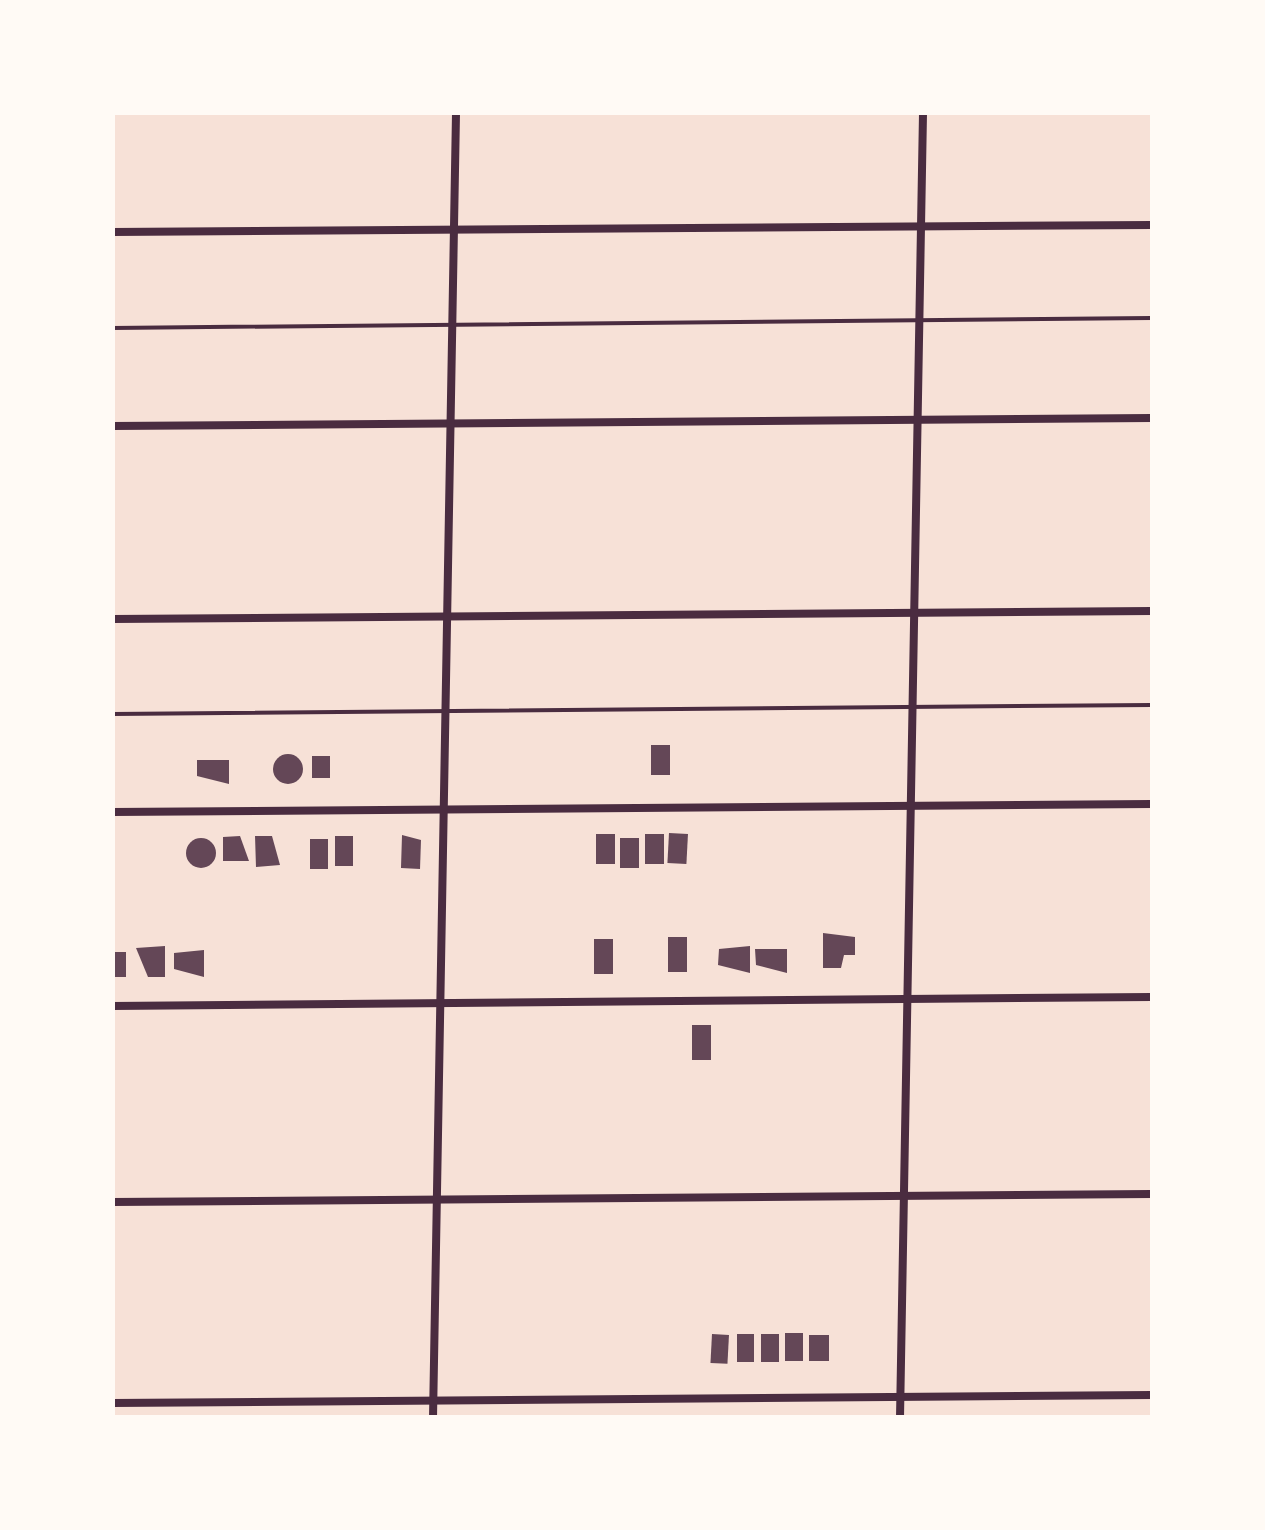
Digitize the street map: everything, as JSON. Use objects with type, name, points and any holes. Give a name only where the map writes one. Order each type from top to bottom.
[{"type":"street","points":[[433,1418],[456,112]]},
{"type":"street","points":[[900,1418],[923,112]]},
{"type":"street","points":[[112,232],[1152,224]]},
{"type":"street","points":[[112,426],[1152,418]]},
{"type":"street","points":[[112,619],[1152,611]]},
{"type":"street","points":[[112,812],[1152,804]]},
{"type":"street","points":[[112,1006],[1152,998]]},
{"type":"street","points":[[112,1202],[1152,1194]]},
{"type":"street","points":[[112,1403],[1152,1394]]},
{"type":"lane","points":[[112,328],[1152,318]]},
{"type":"lane","points":[[112,714],[1152,706]]},
{"type":"building","points":[[651,745],[670,745],[670,775],[651,775]]},
{"type":"building","points":[[288,754],[302,763],[303,769],[294,783],[288,784],[274,775],[273,769],[282,755]]},
{"type":"building","points":[[312,756],[330,756],[330,778],[312,778]]},
{"type":"building","points":[[197,760],[229,760],[229,784],[197,776]]},
{"type":"building","points":[[669,833],[688,834],[686,864],[667,863]]},
{"type":"building","points":[[596,834],[615,834],[615,864],[596,864]]},
{"type":"building","points":[[645,834],[664,834],[664,864],[645,864]]},
{"type":"building","points":[[402,835],[421,840],[420,869],[401,868]]},
{"type":"building","points":[[240,836],[249,861],[223,861],[223,837]]},
{"type":"building","points":[[255,836],[272,836],[280,865],[256,867]]},
{"type":"building","points":[[335,836],[353,836],[353,866],[335,866]]},
{"type":"building","points":[[201,838],[215,847],[216,853],[207,867],[201,868],[187,859],[186,853],[195,839]]},
{"type":"building","points":[[620,838],[639,838],[639,868],[620,868]]},
{"type":"building","points":[[310,839],[328,839],[328,869],[310,869]]},
{"type":"building","points":[[823,933],[855,937],[855,955],[844,955],[841,968],[823,968]]},
{"type":"building","points":[[668,937],[687,937],[687,972],[668,972]]},
{"type":"building","points":[[594,939],[613,939],[613,974],[594,974]]},
{"type":"building","points":[[165,946],[165,977],[148,977],[136,948]]},
{"type":"building","points":[[750,946],[750,973],[718,965],[719,949]]},
{"type":"building","points":[[755,949],[787,949],[787,973],[756,965]]},
{"type":"building","points":[[204,950],[204,977],[174,969],[174,953]]},
{"type":"building","points":[[112,952],[126,952],[126,977],[112,977]]},
{"type":"building","points":[[692,1025],[711,1025],[711,1060],[692,1060]]},
{"type":"building","points":[[785,1333],[803,1333],[803,1361],[785,1361]]},
{"type":"building","points":[[712,1334],[729,1335],[727,1364],[710,1363]]},
{"type":"building","points":[[737,1334],[754,1334],[754,1362],[737,1362]]},
{"type":"building","points":[[761,1334],[779,1334],[779,1362],[761,1362]]},
{"type":"building","points":[[809,1335],[829,1335],[829,1361],[809,1361]]}]
